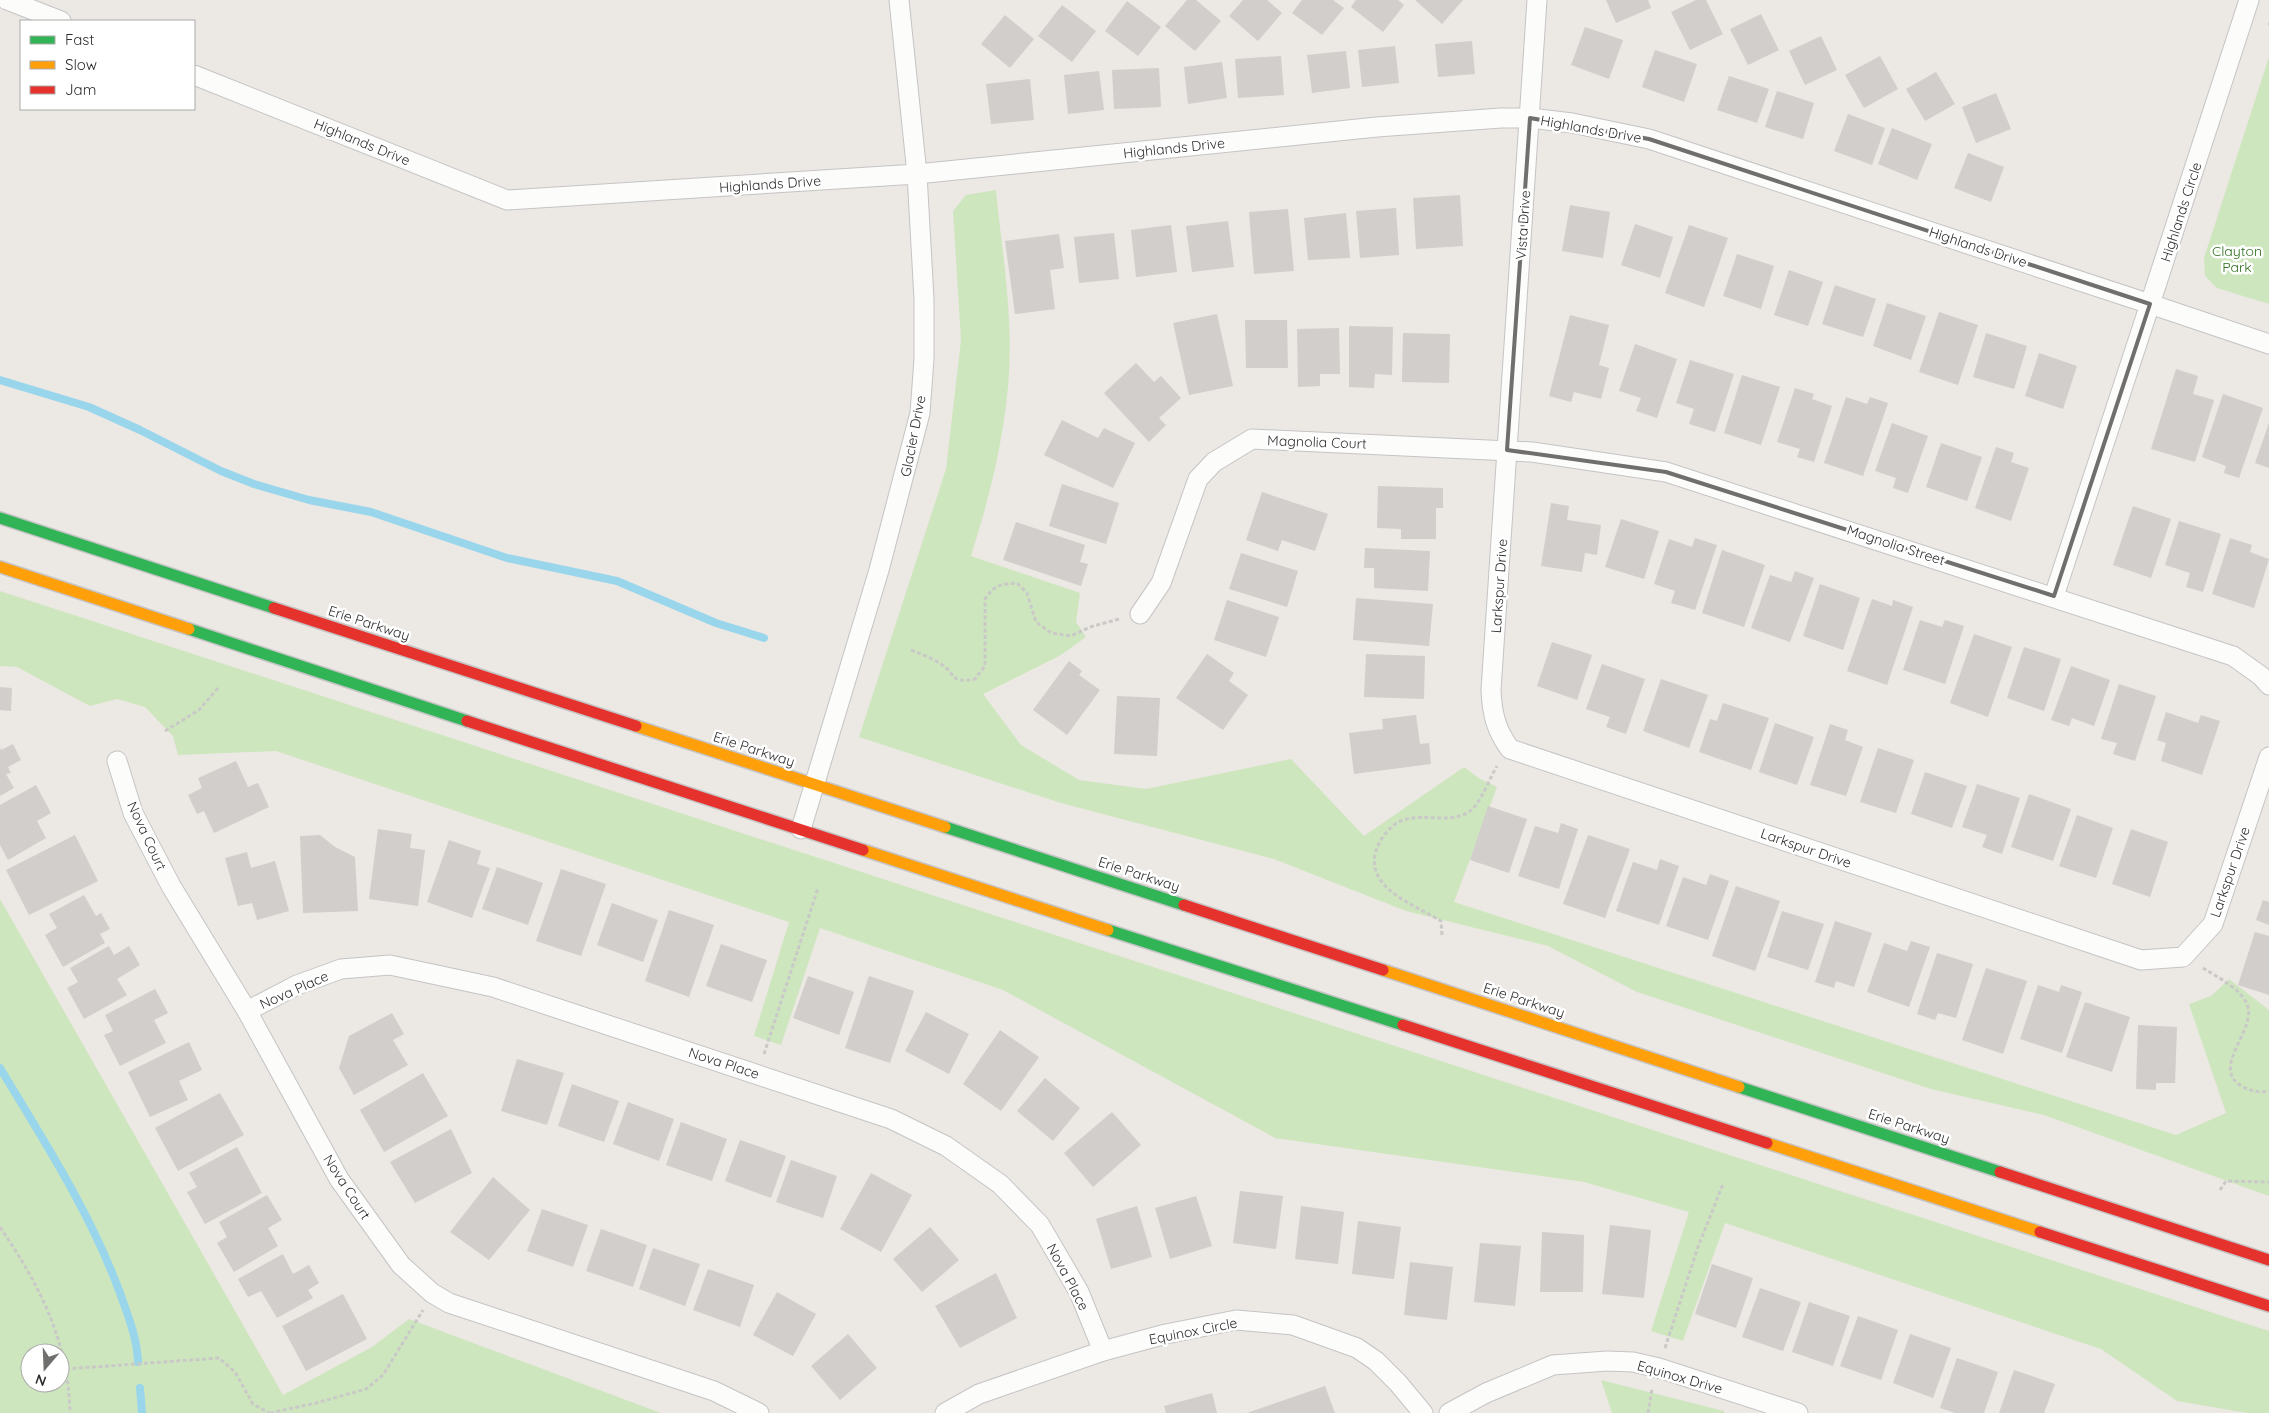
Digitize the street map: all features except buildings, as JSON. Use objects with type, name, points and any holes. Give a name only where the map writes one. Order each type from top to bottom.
[{"type":"main road","name":"Erie Parkway","points":[[0,518],[2269,1260]]},
{"type":"main road","points":[[0,567],[2269,1306]]},
{"type":"street","points":[[8,0],[58,20]]},
{"type":"street","name":"Glacier Drive","points":[[801,829],[879,570],[920,413],[924,359],[924,316],[917,174],[899,0]]},
{"type":"street","name":"Vista Drive","points":[[1508,450],[1537,0]]},
{"type":"street","name":"Highlands Circle","points":[[2054,596],[2249,0]]},
{"type":"street","name":"Highlands Drive","points":[[195,75],[508,200],[917,174],[1377,127],[1501,118],[1530,118],[1572,122],[1649,139],[2150,304]]},
{"type":"street","points":[[2150,304],[2269,344]]},
{"type":"street","name":"Magnolia Court","points":[[1140,614],[1161,583],[1198,479],[1214,462],[1252,440],[1508,450]]},
{"type":"street","name":"Magnolia Street","points":[[1508,450],[1562,455],[1666,472],[2054,596],[2232,656],[2262,676],[2269,685]]},
{"type":"street","name":"Larkspur Drive","points":[[1508,450],[1491,690],[1492,715],[1499,734],[1510,749],[2141,960],[2183,957],[2213,924],[2269,757]]},
{"type":"street","name":"Nova Court","points":[[117,761],[133,813],[166,878],[247,1011],[339,1179],[401,1265],[432,1293],[458,1306],[714,1391],[759,1413]]},
{"type":"street","name":"Nova Place","points":[[247,1011],[297,985],[341,969],[390,965],[493,987],[891,1119],[946,1146],[1000,1184],[1040,1226],[1079,1292],[1103,1351]]},
{"type":"street","name":"Equinox Circle","points":[[945,1413],[980,1394],[1103,1351],[1166,1334],[1236,1320],[1293,1325],[1357,1348],[1376,1361],[1398,1383],[1423,1413]]},
{"type":"street","name":"Equinox Drive","points":[[1449,1413],[1486,1393],[1553,1365],[1607,1361],[1633,1362],[1659,1368],[1798,1413]]},
{"type":"path","points":[[911,650],[944,666],[950,676],[963,681],[975,679],[985,666],[985,599],[991,590],[1000,584],[1017,583],[1027,593],[1036,622],[1051,633],[1071,636],[1098,625]]},
{"type":"path","points":[[164,731],[199,710],[218,688]]},
{"type":"path","points":[[1442,935],[1442,921],[1386,888],[1378,878],[1374,865],[1374,852],[1387,830],[1405,819],[1426,816],[1451,819],[1472,810],[1496,767]]},
{"type":"path","points":[[764,1055],[818,888]]},
{"type":"path","points":[[2213,974],[2242,996],[2248,1006],[2249,1018],[2245,1031],[2232,1053],[2230,1064],[2233,1076],[2239,1085],[2248,1090],[2269,1091]]},
{"type":"path","points":[[2220,1190],[2226,1181],[2269,1182]]},
{"type":"path","points":[[1665,1348],[1698,1247],[1723,1184]]},
{"type":"path","points":[[0,1227],[38,1287],[49,1312],[58,1343]]},
{"type":"path","points":[[70,1368],[218,1358],[236,1372],[253,1404],[270,1413],[316,1404],[366,1389],[383,1375],[422,1311]]},
{"type":"path","points":[[1648,1413],[1652,1389]]},
{"type":"path","points":[[68,1393],[70,1413]]},
{"type":"highlighted area","points":[[1530,118],[1649,139],[2150,304],[2054,596],[1666,472],[1507,450]]},
{"type":"green space","name":"Clayton Park","points":[[2269,57],[2269,304],[2217,288],[2205,276],[2204,258]]},
{"type":"green space","points":[[996,190],[1008,304],[1009,380],[1006,410],[995,469],[971,556],[1080,593],[1076,622],[1086,637],[1061,655],[983,694],[1021,745],[1079,780],[1146,789],[1291,759],[1364,836],[1464,767],[1480,779],[1497,787],[1454,902],[2176,1135],[2226,1113],[2189,1004],[2211,996],[2229,979],[2269,1010],[2269,1196],[2044,1115],[1931,1089],[1637,992],[1548,946],[1406,911],[1274,859],[1061,803],[859,737],[946,469],[961,340],[953,211],[966,195]]},
{"type":"green space","points":[[0,591],[2269,1331],[2269,1413],[2247,1413],[2177,1401],[2101,1349],[1725,1223],[1683,1341],[1651,1331],[1689,1212],[1584,1182],[1275,1138],[1003,990],[820,928],[781,1045],[754,1036],[789,922],[276,751],[178,755],[173,736],[145,707],[117,699],[90,706],[17,667],[0,666]]},
{"type":"green space","points":[[0,899],[283,1395],[372,1347],[409,1319],[661,1413],[0,1413]]},
{"type":"green space","points":[[1601,1380],[1724,1411],[1724,1413],[1612,1413]]},
{"type":"waterway","points":[[0,380],[89,407],[140,430],[221,471],[254,484],[309,500],[371,512],[507,558],[617,581],[716,623],[764,638]]},
{"type":"waterway","points":[[0,1068],[49,1150],[95,1234],[129,1318],[136,1344],[138,1362]]},
{"type":"waterway","points":[[140,1388],[142,1413]]},
{"type":"traffic: fast","points":[[0,518],[274,608]]},
{"type":"traffic: fast","points":[[189,629],[467,721]]},
{"type":"traffic: fast","points":[[945,827],[1184,905]]},
{"type":"traffic: fast","points":[[1108,930],[1403,1025]]},
{"type":"traffic: fast","points":[[1739,1087],[2000,1172]]},
{"type":"traffic: slow","points":[[0,567],[189,629]]},
{"type":"traffic: slow","points":[[636,726],[945,827]]},
{"type":"traffic: slow","points":[[863,850],[1108,930]]},
{"type":"traffic: slow","points":[[1383,970],[1739,1087]]},
{"type":"traffic: slow","points":[[1767,1143],[2040,1232]]},
{"type":"traffic: jam","points":[[274,608],[636,726]]},
{"type":"traffic: jam","points":[[467,721],[863,850]]},
{"type":"traffic: jam","points":[[1184,905],[1383,970]]},
{"type":"traffic: jam","points":[[1403,1025],[1767,1143]]},
{"type":"traffic: jam","points":[[2000,1172],[2269,1260]]},
{"type":"traffic: jam","points":[[2040,1232],[2269,1306]]}]
